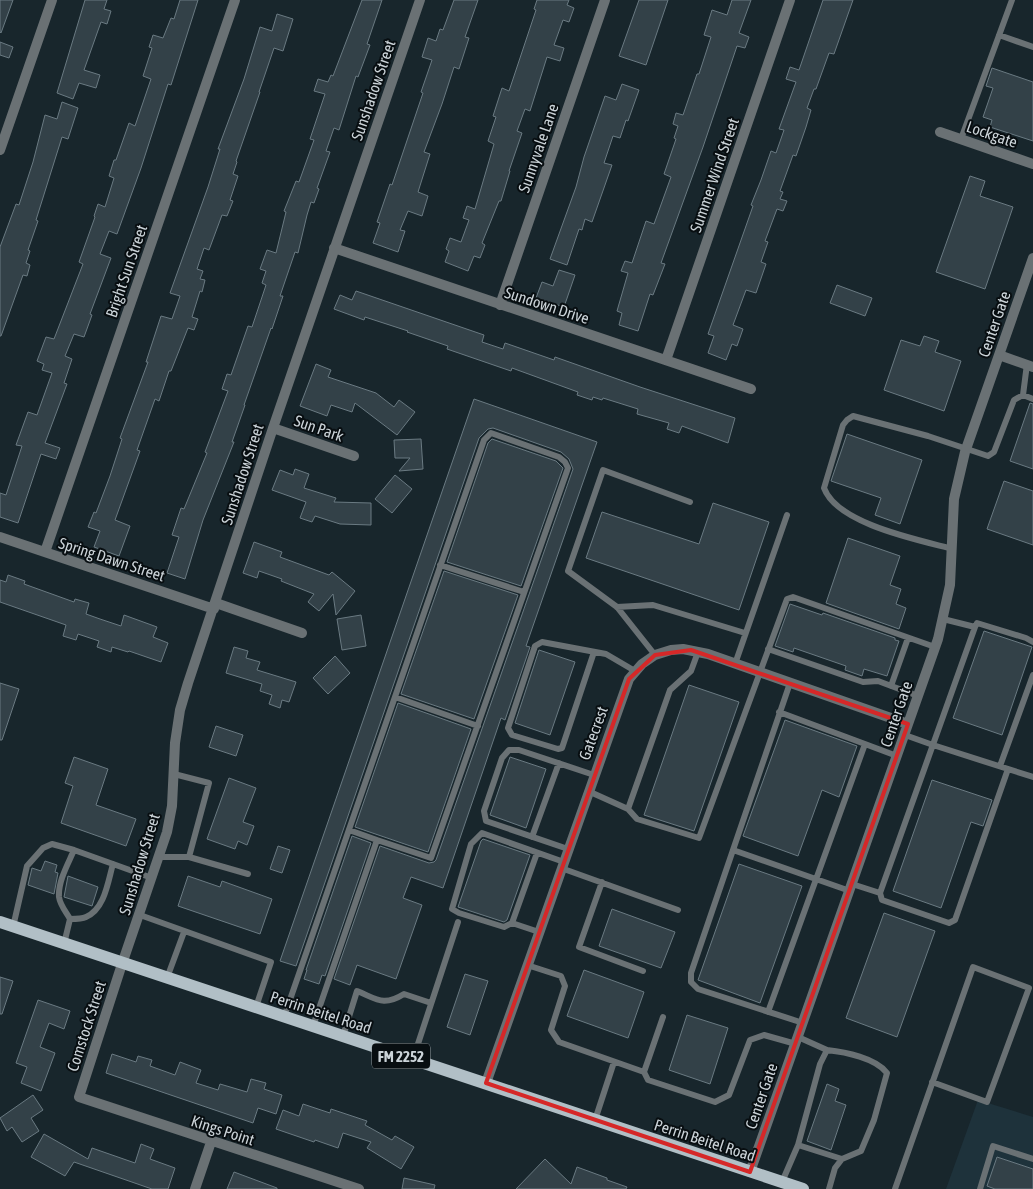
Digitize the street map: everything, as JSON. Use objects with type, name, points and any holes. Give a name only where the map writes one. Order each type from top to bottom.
[{"type":"main road","name":"Perrin Beitel Road","points":[[0,922],[802,1189]]},
{"type":"street","points":[[0,150],[52,0]]},
{"type":"street","name":"Bright Sun Street","points":[[45,552],[235,0]]},
{"type":"street","name":"Sunshadow Street","points":[[122,964],[167,832],[180,710],[273,428],[420,0]]},
{"type":"street","name":"Sunnyvale Lane","points":[[500,305],[605,0]]},
{"type":"street","name":"Summer Wind Street","points":[[666,360],[790,0]]},
{"type":"street","name":"Lockgate","points":[[940,132],[1033,164]]},
{"type":"street","name":"Sundown Drive","points":[[334,248],[751,388]]},
{"type":"street","name":"Center Gate","points":[[750,1172],[935,648],[950,586],[954,499],[967,448],[1033,258]]},
{"type":"street","points":[[1000,355],[1030,366]]},
{"type":"street","name":"Sun Park","points":[[273,428],[354,456]]},
{"type":"street","name":"Spring Dawn Street","points":[[0,537],[302,633]]},
{"type":"street","name":"Gatecrest","points":[[486,1083],[629,679],[642,664],[655,655],[671,650],[691,650],[790,683],[907,729]]},
{"type":"street","name":"Comstock Street","points":[[79,1097],[122,964]]},
{"type":"street","name":"Kings Point","points":[[79,1097],[211,1142],[359,1189]]},
{"type":"street","points":[[195,1189],[211,1142]]},
{"type":"lane","points":[[962,139],[1012,0]]},
{"type":"lane","points":[[999,34],[1033,48]]},
{"type":"lane","points":[[953,549],[895,534],[866,523],[842,510],[830,499],[824,488],[843,425],[846,420],[853,416],[967,448],[988,456],[994,452],[1014,400],[1023,395],[1030,366]]},
{"type":"lane","points":[[1023,395],[1033,399]]},
{"type":"lane","points":[[284,1017],[484,440],[491,434],[559,457],[568,468],[431,858],[349,830]]},
{"type":"lane","points":[[655,655],[617,607],[568,571],[602,470],[690,502]]},
{"type":"lane","points":[[735,664],[787,514]]},
{"type":"lane","points":[[440,565],[524,592]]},
{"type":"lane","points":[[588,792],[628,809],[637,819],[699,838],[787,599],[793,597],[935,648]]},
{"type":"lane","points":[[617,607],[654,605],[745,633]]},
{"type":"lane","points":[[943,619],[975,627]]},
{"type":"lane","points":[[1008,769],[955,920],[949,923],[882,900],[880,893],[977,623],[1026,638],[1033,642]]},
{"type":"lane","points":[[891,686],[908,638]]},
{"type":"lane","points":[[594,652],[562,748],[558,749],[512,734],[508,728],[534,646],[542,642],[606,654],[635,671]]},
{"type":"lane","points":[[768,649],[863,682],[878,682],[918,696]]},
{"type":"lane","points":[[628,809],[670,690],[690,670],[698,652]]},
{"type":"lane","points":[[1000,766],[1033,675]]},
{"type":"lane","points":[[790,683],[691,973],[691,982],[698,989],[803,1023]]},
{"type":"lane","points":[[394,697],[478,726]]},
{"type":"lane","points":[[779,712],[897,756]]},
{"type":"lane","points":[[907,729],[933,746],[1033,777]]},
{"type":"lane","points":[[768,1012],[865,744]]},
{"type":"lane","points":[[568,849],[486,821],[484,811],[502,758],[509,750],[519,750],[594,775]]},
{"type":"lane","points":[[532,837],[559,763]]},
{"type":"lane","points":[[174,774],[209,783],[189,857]]},
{"type":"lane","points":[[537,853],[512,923],[504,928],[452,909],[472,844],[482,833],[537,853],[602,882],[678,910]]},
{"type":"lane","points":[[313,1026],[377,840]]},
{"type":"lane","points":[[13,927],[27,866],[44,848],[52,844],[152,878]]},
{"type":"lane","points":[[64,944],[70,919],[59,898],[63,875],[74,850]]},
{"type":"lane","points":[[733,850],[816,879],[880,893]]},
{"type":"lane","points":[[160,857],[189,857],[248,874]]},
{"type":"lane","points":[[70,919],[85,918],[96,911],[104,895],[113,864]]},
{"type":"lane","points":[[602,882],[579,947],[643,971]]},
{"type":"lane","points":[[140,915],[271,962],[256,1007]]},
{"type":"lane","points":[[412,1059],[458,922]]},
{"type":"lane","points":[[512,923],[539,932]]},
{"type":"lane","points":[[167,978],[184,932]]},
{"type":"lane","points":[[527,965],[561,976],[565,986],[551,1030],[559,1042],[644,1072],[648,1080],[715,1102],[729,1095],[750,1040],[764,1035],[797,1041],[827,1050],[846,1052],[882,1066],[887,1073],[874,1120],[861,1151],[842,1159],[835,1168],[829,1189]]},
{"type":"lane","points":[[895,1189],[932,1082],[973,967],[1029,988],[987,1102],[932,1082]]},
{"type":"lane","points":[[344,1036],[357,991],[381,1001],[393,1001],[404,994],[431,1002]]},
{"type":"lane","points":[[644,1072],[663,1017]]},
{"type":"lane","points":[[782,1182],[798,1146],[820,1064],[827,1050]]},
{"type":"lane","points":[[595,1120],[614,1062]]},
{"type":"lane","points":[[798,1146],[842,1159]]},
{"type":"lane","points":[[980,1189],[993,1146],[1033,1159]]},
{"type":"highlighted area","points":[[691,650],[908,724],[750,1172],[486,1083],[629,679],[655,655]]},
{"type":"shaded area","points":[[978,1100],[1033,1117],[1033,1189],[946,1189]]},
{"type":"building","points":[[0,0],[13,0],[1,33],[0,32]]},
{"type":"building","points":[[85,0],[107,0],[104,9],[111,11],[107,24],[101,22],[84,70],[100,75],[96,88],[79,83],[73,99],[57,93]]},
{"type":"building","points":[[180,0],[198,0],[171,85],[168,84],[117,234],[109,231],[100,254],[111,258],[90,314],[92,315],[84,337],[74,334],[65,356],[72,359],[64,383],[67,384],[45,443],[60,448],[56,459],[41,454],[18,523],[0,517],[0,493],[6,495],[22,446],[16,445],[28,412],[37,415],[52,373],[42,370],[44,364],[37,361],[46,337],[54,339],[83,264],[79,262],[98,204],[105,207],[114,178],[109,176],[114,160],[116,160],[129,123],[135,126],[151,79],[143,76],[152,48],[149,47],[153,35],[163,38],[171,18],[174,19]]},
{"type":"building","points":[[362,0],[382,0],[367,44],[370,45],[358,77],[356,76],[339,130],[334,128],[326,151],[330,152],[317,188],[319,189],[314,203],[311,202],[298,253],[295,252],[280,296],[283,296],[244,405],[232,442],[234,442],[203,520],[185,579],[167,573],[179,537],[172,535],[181,508],[184,509],[207,453],[205,452],[228,391],[222,389],[227,374],[231,375],[248,326],[252,327],[266,285],[262,283],[266,271],[260,269],[267,250],[276,253],[286,212],[284,211],[296,181],[299,182],[314,140],[310,139],[325,94],[314,91],[318,79],[328,82],[331,75],[333,76]]},
{"type":"building","points":[[454,0],[478,0],[465,37],[469,38],[459,69],[454,67],[424,152],[430,154],[418,192],[428,196],[422,216],[408,211],[400,230],[405,231],[398,252],[373,243],[380,223],[377,222],[390,184],[392,185],[423,93],[421,92],[432,60],[422,57],[428,38],[436,41],[440,29],[443,30]]},
{"type":"building","points":[[537,0],[569,0],[567,5],[574,8],[569,22],[563,20],[554,45],[564,48],[560,61],[547,57],[530,111],[525,109],[517,131],[522,133],[501,201],[499,201],[482,243],[485,245],[480,258],[474,256],[468,271],[445,262],[449,251],[446,249],[450,238],[461,242],[469,220],[463,218],[467,206],[475,209],[494,144],[488,141],[496,117],[493,116],[502,88],[509,91],[536,10],[534,9]]},
{"type":"building","points":[[639,0],[668,0],[646,65],[619,56]]},
{"type":"building","points":[[732,0],[751,0],[739,33],[749,37],[745,48],[737,46],[661,263],[665,264],[653,295],[650,294],[638,331],[619,325],[622,313],[617,311],[628,273],[621,271],[625,261],[632,263],[646,221],[654,224],[671,177],[664,174],[676,139],[674,138],[678,126],[673,124],[676,113],[683,115],[697,74],[699,74],[711,37],[704,35],[712,10],[727,15]]},
{"type":"building","points":[[823,0],[853,0],[834,54],[829,53],[807,108],[811,110],[806,127],[796,156],[793,155],[780,191],[783,192],[780,199],[787,201],[783,211],[777,209],[765,241],[768,242],[761,262],[766,264],[756,293],[746,290],[733,325],[743,329],[737,346],[732,344],[726,360],[708,353],[714,336],[708,334],[771,151],[776,153],[784,130],[779,129],[796,82],[786,79],[790,67],[799,70]]},
{"type":"building","points":[[277,14],[293,19],[283,51],[274,48],[236,161],[233,174],[238,176],[230,200],[233,201],[227,216],[222,215],[209,250],[204,248],[197,269],[203,271],[200,279],[205,280],[192,317],[198,319],[194,330],[188,328],[171,371],[169,371],[159,401],[155,399],[137,450],[140,451],[115,520],[130,526],[119,556],[94,547],[100,531],[88,527],[94,512],[96,513],[110,476],[122,439],[120,438],[148,362],[146,362],[161,316],[172,319],[180,296],[170,293],[208,187],[220,149],[218,149],[244,79],[260,27],[272,31]]},
{"type":"building","points":[[0,42],[13,47],[9,58],[0,55]]},
{"type":"building","points":[[992,68],[1033,82],[1033,141],[990,127],[992,120],[983,117],[993,88],[986,86]]},
{"type":"building","points":[[622,84],[639,90],[620,138],[613,136],[604,163],[612,165],[592,222],[585,219],[582,230],[579,229],[567,265],[550,259],[576,187],[605,96],[616,100]]},
{"type":"building","points":[[62,102],[78,108],[68,139],[62,137],[36,220],[38,221],[28,250],[30,251],[26,263],[30,265],[27,276],[23,275],[0,336],[0,247],[16,204],[19,205],[33,162],[45,115],[57,119]]},
{"type":"building","points":[[970,176],[985,181],[980,196],[1013,207],[985,289],[936,272]]},
{"type":"building","points":[[559,270],[575,275],[564,307],[536,298],[542,282],[553,286]]},
{"type":"building","points":[[837,285],[872,298],[865,316],[830,303]]},
{"type":"building","points":[[356,291],[484,335],[482,342],[503,349],[505,343],[554,360],[555,357],[735,418],[728,443],[682,426],[679,433],[667,429],[669,423],[637,414],[638,409],[603,398],[602,400],[593,397],[592,400],[577,395],[578,392],[512,368],[511,371],[447,349],[448,346],[408,331],[365,317],[364,320],[334,309],[340,295],[352,300]]},
{"type":"building","points":[[924,336],[939,341],[935,352],[961,361],[944,411],[884,390],[901,340],[920,346]]},
{"type":"building","points":[[316,364],[331,370],[328,377],[376,393],[394,407],[399,400],[415,412],[397,435],[355,403],[352,412],[331,405],[327,416],[300,406]]},
{"type":"building","points":[[474,399],[597,442],[526,646],[530,647],[505,720],[501,718],[443,888],[411,877],[403,898],[422,905],[396,979],[357,965],[350,985],[334,979],[380,846],[429,863],[436,860],[573,469],[569,459],[561,452],[493,428],[488,429],[479,438],[296,966],[280,961]]},
{"type":"building","points":[[1030,403],[1033,404],[1033,469],[1010,461]]},
{"type":"building","points":[[847,434],[922,460],[900,524],[875,515],[881,498],[831,481]]},
{"type":"building","points":[[421,439],[423,469],[399,471],[410,458],[395,458],[394,440]]},
{"type":"building","points":[[492,439],[556,461],[563,468],[521,586],[447,562],[488,443]]},
{"type":"building","points":[[295,469],[309,474],[304,488],[336,498],[334,502],[371,503],[371,525],[340,524],[315,516],[312,522],[300,518],[306,502],[272,490],[280,470],[293,475]]},
{"type":"building","points":[[395,475],[412,489],[392,513],[375,499]]},
{"type":"building","points":[[1004,481],[1033,491],[1033,545],[987,529]]},
{"type":"building","points":[[713,503],[769,522],[739,610],[586,558],[602,512],[699,544]]},
{"type":"building","points":[[848,538],[900,556],[890,585],[901,589],[896,604],[906,608],[899,629],[826,603]]},
{"type":"building","points":[[254,542],[282,552],[280,557],[329,575],[332,572],[355,591],[336,615],[333,594],[319,611],[308,602],[314,594],[259,571],[257,578],[243,573]]},
{"type":"building","points":[[444,571],[518,595],[474,719],[401,694]]},
{"type":"building","points":[[8,575],[25,581],[24,584],[74,602],[75,599],[89,603],[86,614],[100,619],[121,626],[124,615],[157,627],[153,637],[168,643],[161,662],[112,647],[111,652],[97,647],[99,641],[78,634],[76,640],[63,636],[66,625],[0,602],[0,580],[6,582]]},
{"type":"building","points":[[790,604],[822,615],[823,613],[895,638],[895,640],[899,641],[887,676],[864,669],[862,676],[845,670],[846,666],[794,648],[793,652],[775,646]]},
{"type":"building","points":[[361,615],[366,646],[342,650],[337,619]]},
{"type":"building","points":[[984,631],[1032,647],[1002,735],[953,718]]},
{"type":"building","points":[[234,647],[248,651],[246,658],[260,662],[257,670],[296,682],[289,702],[282,700],[280,708],[269,704],[272,695],[260,691],[262,684],[226,673]]},
{"type":"building","points":[[539,650],[575,662],[550,735],[515,723]]},
{"type":"building","points":[[335,656],[350,673],[328,694],[313,678]]},
{"type":"building","points":[[0,683],[19,689],[2,740],[0,740]]},
{"type":"building","points":[[689,685],[739,702],[694,831],[644,815]]},
{"type":"building","points":[[398,703],[471,729],[428,852],[355,827]]},
{"type":"building","points":[[785,720],[857,746],[839,797],[822,790],[798,856],[743,836]]},
{"type":"building","points":[[216,726],[243,735],[236,756],[209,747]]},
{"type":"building","points":[[74,757],[108,769],[96,805],[136,819],[126,846],[61,823],[73,786],[65,783]]},
{"type":"building","points":[[510,757],[546,769],[526,828],[490,815]]},
{"type":"building","points":[[229,778],[256,788],[243,822],[254,826],[247,845],[238,841],[235,849],[207,839]]},
{"type":"building","points":[[932,780],[992,800],[983,826],[971,822],[941,908],[893,891]]},
{"type":"building","points":[[352,836],[371,843],[325,976],[322,975],[319,984],[304,979],[306,970]]},
{"type":"building","points":[[483,839],[530,855],[507,920],[504,922],[458,907]]},
{"type":"building","points":[[278,846],[290,850],[282,873],[270,869]]},
{"type":"building","points":[[45,861],[57,865],[55,872],[58,873],[54,894],[28,885],[32,868],[41,871]]},
{"type":"building","points":[[739,864],[802,886],[760,1003],[698,980]]},
{"type":"building","points":[[68,876],[98,887],[92,906],[64,897]]},
{"type":"building","points":[[188,876],[220,887],[222,881],[272,899],[260,934],[178,906]]},
{"type":"building","points":[[612,909],[675,932],[661,968],[599,946]]},
{"type":"building","points":[[884,913],[935,931],[897,1037],[846,1018]]},
{"type":"building","points":[[584,970],[644,992],[628,1038],[567,1016]]},
{"type":"building","points":[[465,974],[488,981],[470,1035],[447,1027]]},
{"type":"building","points":[[0,977],[13,981],[2,1014],[0,1014]]},
{"type":"building","points":[[38,1000],[70,1011],[64,1029],[49,1023],[40,1047],[55,1053],[41,1091],[21,1083],[27,1067],[16,1063]]},
{"type":"building","points":[[687,1015],[728,1028],[710,1084],[669,1070]]},
{"type":"building","points":[[112,1054],[136,1062],[138,1056],[152,1060],[150,1066],[175,1075],[180,1062],[201,1070],[196,1083],[218,1090],[220,1084],[247,1092],[251,1079],[266,1083],[264,1089],[282,1095],[276,1114],[258,1108],[253,1123],[106,1073]]},
{"type":"building","points":[[827,1084],[839,1089],[835,1101],[846,1105],[831,1150],[807,1141]]},
{"type":"building","points":[[33,1095],[43,1110],[31,1118],[39,1131],[22,1142],[12,1127],[7,1131],[0,1118]]},
{"type":"building","points":[[303,1104],[330,1113],[331,1109],[367,1121],[365,1125],[392,1140],[395,1136],[414,1147],[401,1169],[367,1148],[371,1142],[343,1133],[338,1148],[276,1129],[283,1110],[299,1116]]},
{"type":"building","points":[[44,1134],[88,1159],[92,1148],[135,1163],[141,1144],[154,1149],[150,1159],[175,1168],[168,1189],[152,1189],[74,1162],[65,1176],[31,1157]]},
{"type":"building","points":[[997,1157],[1033,1169],[1033,1189],[995,1189],[987,1186]]},
{"type":"building","points":[[545,1159],[571,1184],[577,1167],[627,1187],[626,1189],[516,1189]]},
{"type":"building","points":[[234,1172],[277,1188],[277,1189],[227,1189]]},
{"type":"building","points":[[404,1178],[435,1185],[434,1189],[402,1189]]}]
